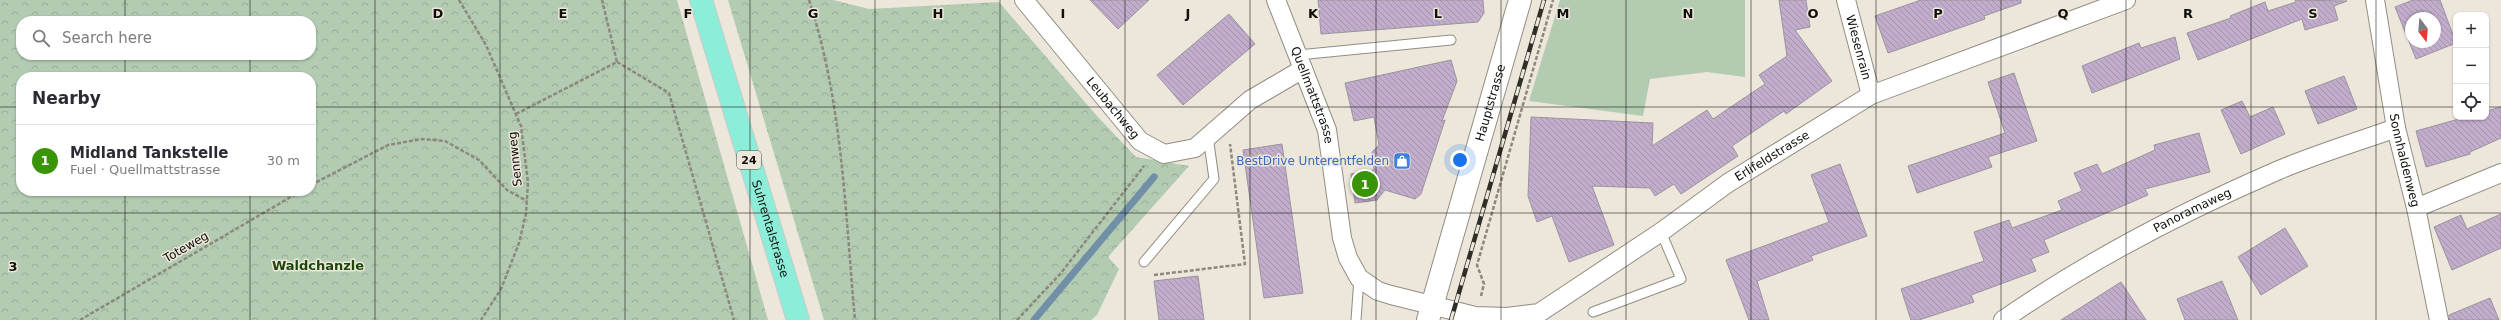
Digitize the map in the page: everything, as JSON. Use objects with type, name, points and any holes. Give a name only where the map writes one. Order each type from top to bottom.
[{"type":"main road","name":"Suhrentalstrasse","points":[[701,0],[798,320]]},
{"type":"main road","name":"Hauptstrasse","points":[[1430,312],[1520,0]]},
{"type":"street","name":"Leubachweg","points":[[1024,0],[1140,141],[1156,151]]},
{"type":"street","name":"Quellmattstrasse","points":[[1276,0],[1327,130],[1342,238],[1348,258],[1359,278],[1378,291],[1430,312]]},
{"type":"street","name":"Wiesenrain","points":[[1846,0],[1871,95]]},
{"type":"street","name":"Erlifeldstrasse","points":[[1430,312],[1475,316],[1540,316],[1661,232],[1728,183],[1871,95],[2126,0]]},
{"type":"street","name":"Sonnhaldenweg","points":[[2375,0],[2396,128],[2416,208],[2439,320]]},
{"type":"street","points":[[1156,151],[1164,154],[1195,148],[1250,100],[1301,62]]},
{"type":"street","name":"Panoramaweg","points":[[2003,320],[2053,285],[2147,232],[2280,170],[2396,128]]},
{"type":"street","points":[[2416,208],[2501,173]]},
{"type":"lane","points":[[1301,62],[1452,40]]},
{"type":"lane","points":[[1144,262],[1214,179],[1208,136]]},
{"type":"lane","points":[[1593,312],[1680,279],[1661,232]]},
{"type":"lane","points":[[1356,320],[1359,278]]},
{"type":"path","name":"Sennweg","points":[[459,0],[486,45],[516,114],[522,134],[528,182],[527,201],[519,243],[501,289],[482,320]]},
{"type":"path","points":[[602,0],[617,62],[669,93],[734,320]]},
{"type":"path","points":[[809,0],[817,23],[838,130],[854,320]]},
{"type":"path","points":[[1475,316],[1484,284],[1477,264],[1553,0]]},
{"type":"path","points":[[516,114],[617,62]]},
{"type":"path","points":[[1144,262],[1146,276],[1245,264],[1227,120]]},
{"type":"path","points":[[316,182],[388,145],[422,139],[445,141],[479,160],[507,190],[527,201]]},
{"type":"path","points":[[1017,320],[1061,273],[1156,151]]},
{"type":"path","name":"Toteweg","points":[[80,320],[292,196]]},
{"type":"green space","points":[[0,0],[677,0],[768,320],[0,320]]},
{"type":"green space","points":[[728,0],[833,0],[869,9],[999,2],[1096,115],[1136,157],[1189,166],[1108,257],[1119,269],[1097,315],[1091,320],[824,320]]},
{"type":"green space","points":[[1560,0],[1745,0],[1745,77],[1707,72],[1650,79],[1643,116],[1529,101]]},
{"type":"building","points":[[1090,0],[1149,0],[1118,29]]},
{"type":"building","points":[[1318,0],[1483,0],[1484,13],[1478,22],[1321,34]]},
{"type":"building","points":[[1779,0],[1806,0],[1810,27],[1795,30],[1832,81],[1786,114],[1784,111],[1732,146],[1738,156],[1681,194],[1674,184],[1655,196],[1650,188],[1592,186],[1614,245],[1569,262],[1552,216],[1537,222],[1528,196],[1531,117],[1653,123],[1652,146],[1707,110],[1713,119],[1765,84],[1759,75],[1787,56]]},
{"type":"building","points":[[1921,0],[2021,0],[2021,3],[1984,16],[1985,19],[1888,53],[1875,16]]},
{"type":"building","points":[[2295,0],[2347,1],[2334,6],[2338,20],[2305,30],[2302,19],[2198,60],[2187,33],[2231,18],[2230,16],[2265,2],[2268,11],[2296,2]]},
{"type":"building","points":[[2413,0],[2440,0],[2453,35],[2453,44],[2416,59],[2412,48],[2441,48],[2441,12],[2405,12],[2405,32],[2395,7]]},
{"type":"building","points":[[1229,14],[1255,44],[1183,105],[1157,75]]},
{"type":"building","points":[[2175,37],[2180,59],[2092,93],[2082,66],[2139,43],[2141,48]]},
{"type":"building","points":[[1451,60],[1457,81],[1442,121],[1445,120],[1421,194],[1415,199],[1385,190],[1377,200],[1355,203],[1351,174],[1374,170],[1372,152],[1379,145],[1374,117],[1354,121],[1345,83]]},
{"type":"building","points":[[2014,73],[2037,141],[1988,157],[1992,167],[1917,193],[1908,166],[2005,133],[1988,82]]},
{"type":"building","points":[[2344,76],[2357,109],[2318,124],[2305,91]]},
{"type":"building","points":[[2242,101],[2250,117],[2273,107],[2285,134],[2241,154],[2221,110]]},
{"type":"building","points":[[2501,107],[2501,138],[2470,152],[2470,154],[2426,167],[2416,131],[2455,120],[2489,120],[2489,110]]},
{"type":"building","points":[[2199,133],[2210,172],[2145,189],[2148,195],[2044,240],[2049,252],[2031,259],[2036,271],[1971,295],[1974,302],[1919,320],[1911,320],[1901,289],[1984,261],[1974,232],[2009,220],[2012,228],[2062,210],[2058,201],[2082,191],[2074,173],[2097,164],[2102,174],[2155,150],[2154,145]]},
{"type":"building","points":[[1282,144],[1303,293],[1264,298],[1243,150]]},
{"type":"building","points":[[1840,164],[1867,236],[1811,256],[1813,260],[1757,281],[1769,320],[1749,320],[1726,260],[1829,222],[1811,175]]},
{"type":"building","points":[[2501,214],[2501,248],[2452,270],[2434,227],[2461,215],[2467,229]]},
{"type":"building","points":[[2285,228],[2308,266],[2261,295],[2238,257]]},
{"type":"building","points":[[1198,276],[1204,320],[1159,320],[1154,281]]},
{"type":"building","points":[[2222,281],[2238,320],[2185,320],[2177,299]]},
{"type":"building","points":[[2121,282],[2146,320],[2061,320]]},
{"type":"building","points":[[2490,298],[2499,320],[2449,320],[2449,315]]},
{"type":"waterway","points":[[1034,320],[1154,177]]},
{"type":"railway","points":[[1451,320],[1544,0]]},
{"type":"place","name":"BestDrive Unterentfelden","points":[[1402,161]]},
{"type":"place","name":"Midland Tankstelle","points":[[1365,184]]},
{"type":"district","name":"Waldchanzle","points":[[318,265]]}]
